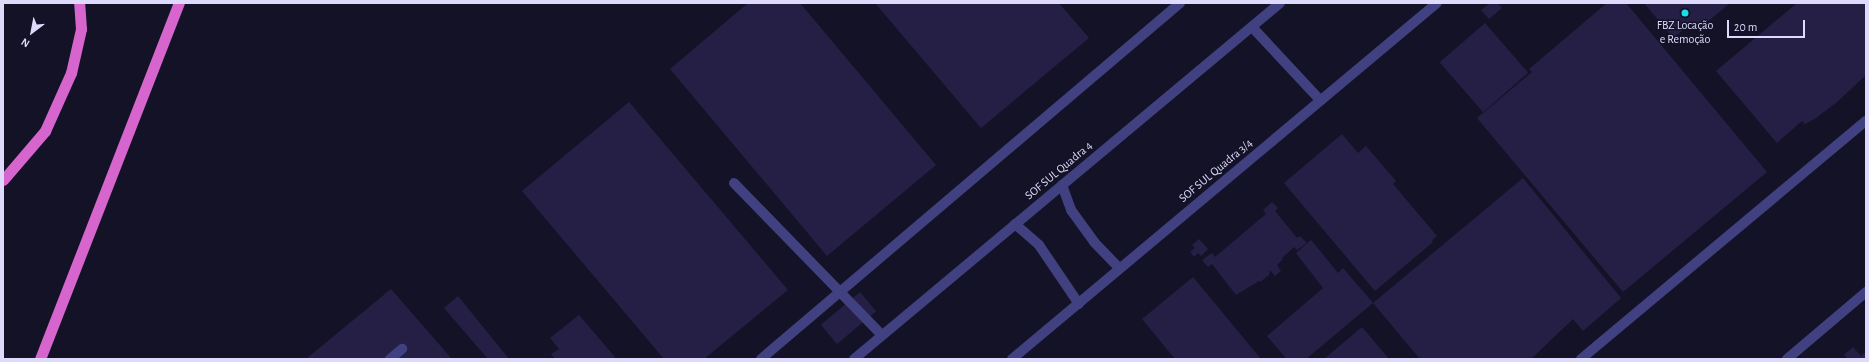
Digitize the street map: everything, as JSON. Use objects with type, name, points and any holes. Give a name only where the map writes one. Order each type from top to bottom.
[{"type":"highway","points":[[3,180],[45,132],[71,73],[81,29],[79,3]]},
{"type":"highway","points":[[40,359],[179,3]]},
{"type":"street","points":[[761,359],[1180,3]]},
{"type":"street","name":"SOF SUL Quadra 4","points":[[854,359],[881,334],[1016,224],[1280,3]]},
{"type":"street","name":"SOF SUL Quadra 3/4","points":[[1012,359],[1437,3]]},
{"type":"street","points":[[1252,27],[1320,100]]},
{"type":"street","points":[[1581,359],[1866,121]]},
{"type":"street","points":[[734,183],[839,293],[881,334]]},
{"type":"street","points":[[1062,185],[1071,210],[1094,242],[1120,269]]},
{"type":"street","points":[[1016,224],[1039,245],[1079,304]]},
{"type":"street","points":[[1787,359],[1866,292]]},
{"type":"street","points":[[390,359],[402,349]]},
{"type":"building","points":[[748,3],[800,3],[936,165],[827,256],[670,69]]},
{"type":"building","points":[[875,3],[1059,3],[1089,38],[981,128]]},
{"type":"building","points":[[1490,3],[1497,3],[1502,8],[1489,19],[1481,10]]},
{"type":"building","points":[[1607,3],[1626,3],[1767,172],[1623,292],[1477,118],[1532,72],[1529,69]]},
{"type":"building","name":"FBZ Locação e Remoção","points":[[1644,3],[1730,3],[1698,30],[1692,23],[1673,38]]},
{"type":"building","points":[[1797,3],[1866,3],[1866,75],[1836,103],[1816,118],[1805,124],[1802,121],[1777,143],[1716,71]]},
{"type":"building","points":[[1485,23],[1528,73],[1483,112],[1440,62]]},
{"type":"building","points":[[629,102],[788,290],[704,359],[664,359],[522,191]]},
{"type":"building","points":[[1342,134],[1358,153],[1366,146],[1396,181],[1393,184],[1437,236],[1432,240],[1433,242],[1375,291],[1284,183]]},
{"type":"building","points":[[1523,178],[1621,298],[1583,331],[1573,319],[1531,359],[1420,359],[1373,303]]},
{"type":"building","points":[[1272,202],[1278,208],[1275,211],[1297,238],[1300,236],[1307,243],[1297,250],[1294,247],[1282,258],[1283,259],[1277,265],[1281,271],[1275,276],[1270,270],[1269,275],[1260,282],[1259,281],[1236,295],[1212,264],[1208,267],[1202,260],[1212,253],[1215,257],[1266,214],[1263,210]]},
{"type":"building","points":[[1199,239],[1208,249],[1201,256],[1198,253],[1194,257],[1190,252],[1195,248],[1192,245]]},
{"type":"building","points":[[1311,240],[1338,273],[1343,268],[1373,303],[1306,359],[1284,359],[1285,357],[1267,336],[1323,288],[1296,253]]},
{"type":"building","points":[[1193,277],[1261,359],[1175,359],[1142,319]]},
{"type":"building","points":[[391,289],[452,359],[306,359]]},
{"type":"building","points":[[860,292],[876,311],[837,344],[821,325]]},
{"type":"building","points":[[458,296],[509,359],[488,359],[444,308]]},
{"type":"building","points":[[579,315],[615,357],[613,359],[555,359],[551,354],[559,349],[550,338]]},
{"type":"building","points":[[1362,327],[1389,359],[1324,359]]},
{"type":"building","points":[[1853,347],[1861,356],[1866,352],[1866,359],[1848,359],[1844,355]]},
{"type":"place","name":"FBZ Locação e Remoção","points":[[1685,13]]}]
